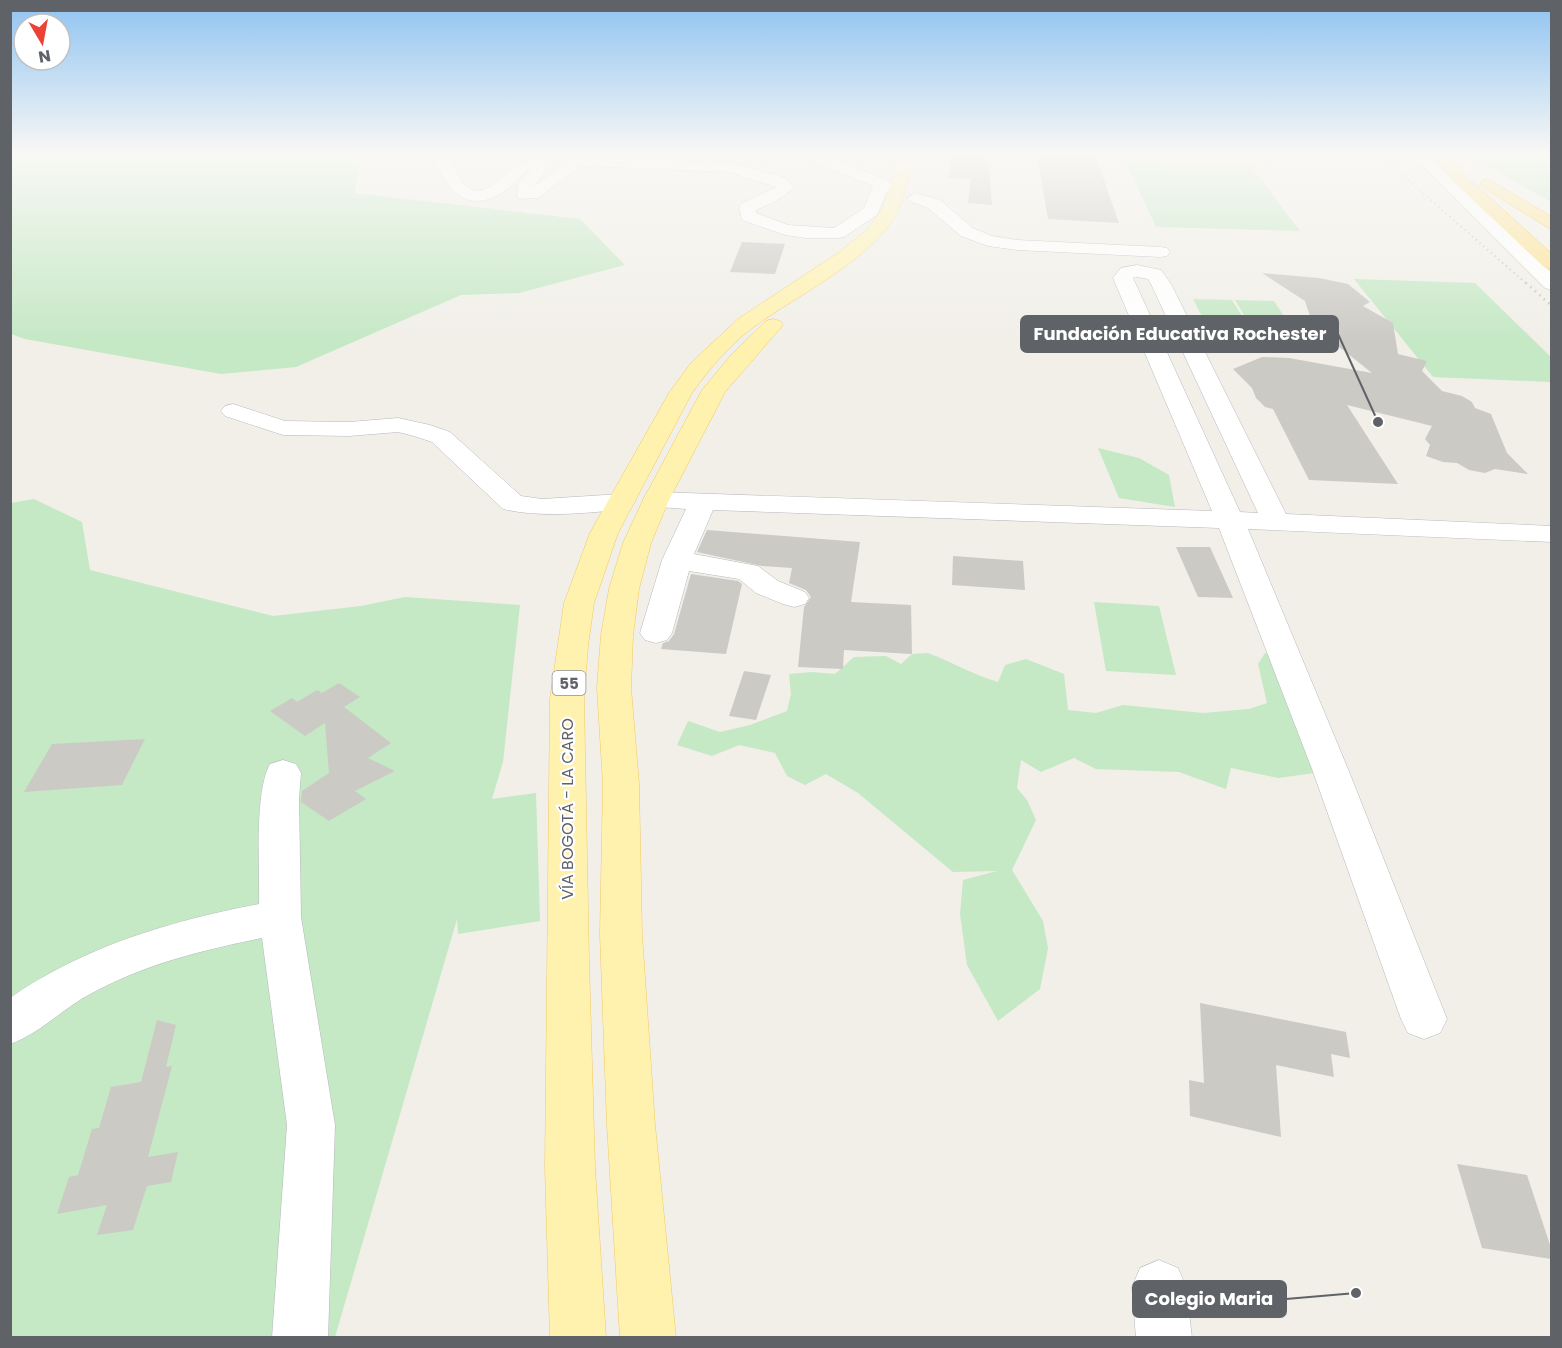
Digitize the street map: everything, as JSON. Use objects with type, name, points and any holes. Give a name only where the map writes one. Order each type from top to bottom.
[{"type":"highway","points":[[1494,217],[1550,278]]},
{"type":"highway","points":[[1519,217],[1551,241]]},
{"type":"main road","name":"VÍA BOGOTÁ - LA CARO","points":[[578,1338],[570,1168],[567,699],[579,603],[604,534],[670,409],[699,368],[745,323],[862,244],[886,217]]},
{"type":"main road","name":"VÍA BOGOTÁ - LA CARO","points":[[648,1338],[631,1125],[621,934],[621,784],[615,664],[624,589],[637,543],[656,500],[702,410],[725,376],[780,318],[864,261],[894,236],[906,221],[905,217]]},
{"type":"street","points":[[750,217],[773,227],[806,233],[838,233],[862,217]]},
{"type":"street","points":[[949,217],[967,232],[988,241],[1017,245],[1161,252]]},
{"type":"street","points":[[1485,217],[1550,278]]},
{"type":"street","points":[[1276,522],[1161,284],[1154,274],[1128,272],[1123,278],[1230,520],[1330,769],[1424,1019]]},
{"type":"street","points":[[233,411],[283,428],[350,429],[398,425],[420,430],[441,437],[513,503],[542,507],[621,501]]},
{"type":"street","points":[[656,500],[1230,520],[1551,534]]},
{"type":"street","points":[[656,633],[677,560],[703,502]]},
{"type":"street","points":[[677,560],[748,572],[767,587],[794,598]]},
{"type":"street","points":[[283,773],[279,799],[280,917],[311,1125],[300,1338]]},
{"type":"street","points":[[10,1024],[75,980],[148,950],[203,932],[280,917]]},
{"type":"green space","points":[[11,217],[562,217],[580,219],[625,265],[519,293],[461,295],[296,367],[221,374],[25,339],[11,334]]},
{"type":"green space","points":[[1151,217],[1289,217],[1300,231],[1156,227]]},
{"type":"green space","points":[[1354,279],[1475,283],[1551,357],[1551,382],[1433,377]]},
{"type":"green space","points":[[1193,299],[1232,300],[1250,329],[1208,328]]},
{"type":"green space","points":[[1235,300],[1274,301],[1293,330],[1252,329]]},
{"type":"green space","points":[[1098,448],[1139,458],[1169,475],[1175,507],[1119,498]]},
{"type":"green space","points":[[34,499],[82,522],[90,570],[273,616],[361,606],[405,597],[520,605],[503,762],[492,799],[536,793],[540,921],[458,934],[457,919],[335,1337],[11,1338],[11,503]]},
{"type":"green space","points":[[1094,602],[1159,606],[1176,675],[1106,671]]},
{"type":"green space","points":[[928,653],[998,682],[1005,665],[1026,659],[1064,674],[1068,710],[1096,713],[1123,705],[1203,713],[1249,709],[1267,703],[1258,664],[1265,653],[1286,659],[1322,772],[1278,778],[1231,768],[1226,789],[1179,772],[1096,769],[1074,758],[1041,772],[1021,760],[1017,788],[1027,800],[1036,820],[1012,870],[1043,921],[1048,948],[1040,989],[998,1021],[967,965],[960,914],[963,880],[997,871],[953,872],[858,793],[826,774],[805,785],[787,776],[775,753],[739,745],[712,756],[677,745],[688,721],[720,732],[750,725],[787,711],[791,694],[789,674],[812,672],[835,674],[854,657],[886,656],[901,664],[912,654]]},
{"type":"building","points":[[1048,217],[1117,217],[1119,223],[1048,219]]},
{"type":"building","points":[[742,242],[785,244],[775,274],[730,272]]},
{"type":"building","points":[[1262,273],[1319,278],[1348,284],[1370,302],[1363,306],[1393,323],[1398,354],[1427,361],[1422,371],[1442,391],[1462,396],[1472,402],[1475,408],[1491,414],[1507,453],[1528,474],[1495,469],[1485,473],[1469,470],[1457,463],[1443,462],[1426,456],[1430,445],[1425,439],[1432,426],[1347,405],[1398,484],[1309,480],[1273,409],[1265,407],[1256,398],[1252,388],[1233,369],[1262,357],[1289,358],[1372,373],[1309,323],[1310,316],[1305,301]]},
{"type":"building","points":[[707,530],[860,542],[851,602],[911,605],[912,654],[844,650],[843,669],[798,667],[804,607],[811,597],[806,590],[789,583],[792,568],[762,566],[697,552]]},
{"type":"building","points":[[1176,547],[1210,547],[1233,598],[1198,597]]},
{"type":"building","points":[[953,556],[1023,561],[1025,590],[952,585]]},
{"type":"building","points":[[691,574],[738,581],[742,584],[726,654],[661,649],[663,643],[669,641],[674,634]]},
{"type":"building","points":[[744,671],[771,675],[756,720],[729,716]]},
{"type":"building","points":[[339,683],[360,697],[344,707],[391,743],[368,758],[395,771],[355,791],[366,799],[329,821],[301,802],[302,791],[329,773],[325,723],[305,736],[270,711],[292,698],[297,702],[317,690],[322,693]]},
{"type":"building","points":[[145,739],[122,785],[24,792],[52,744]]},
{"type":"building","points":[[1200,1003],[1346,1032],[1350,1058],[1331,1054],[1334,1077],[1276,1065],[1281,1137],[1190,1116],[1189,1080],[1204,1083]]},
{"type":"building","points":[[157,1020],[176,1025],[166,1067],[172,1066],[148,1157],[178,1152],[171,1182],[147,1186],[133,1230],[97,1235],[107,1205],[57,1214],[69,1177],[78,1175],[92,1129],[99,1128],[111,1087],[141,1082]]},
{"type":"building","points":[[1457,1164],[1527,1175],[1551,1248],[1551,1259],[1482,1248]]},
{"type":"railway","points":[[1450,217],[1528,285]]},
{"type":"railway","points":[[1526,283],[1552,306]]},
{"type":"place","name":"Fundación Educativa Rochester","points":[[1378,422]]},
{"type":"place","name":"Colegio Maria","points":[[1356,1293]]}]
